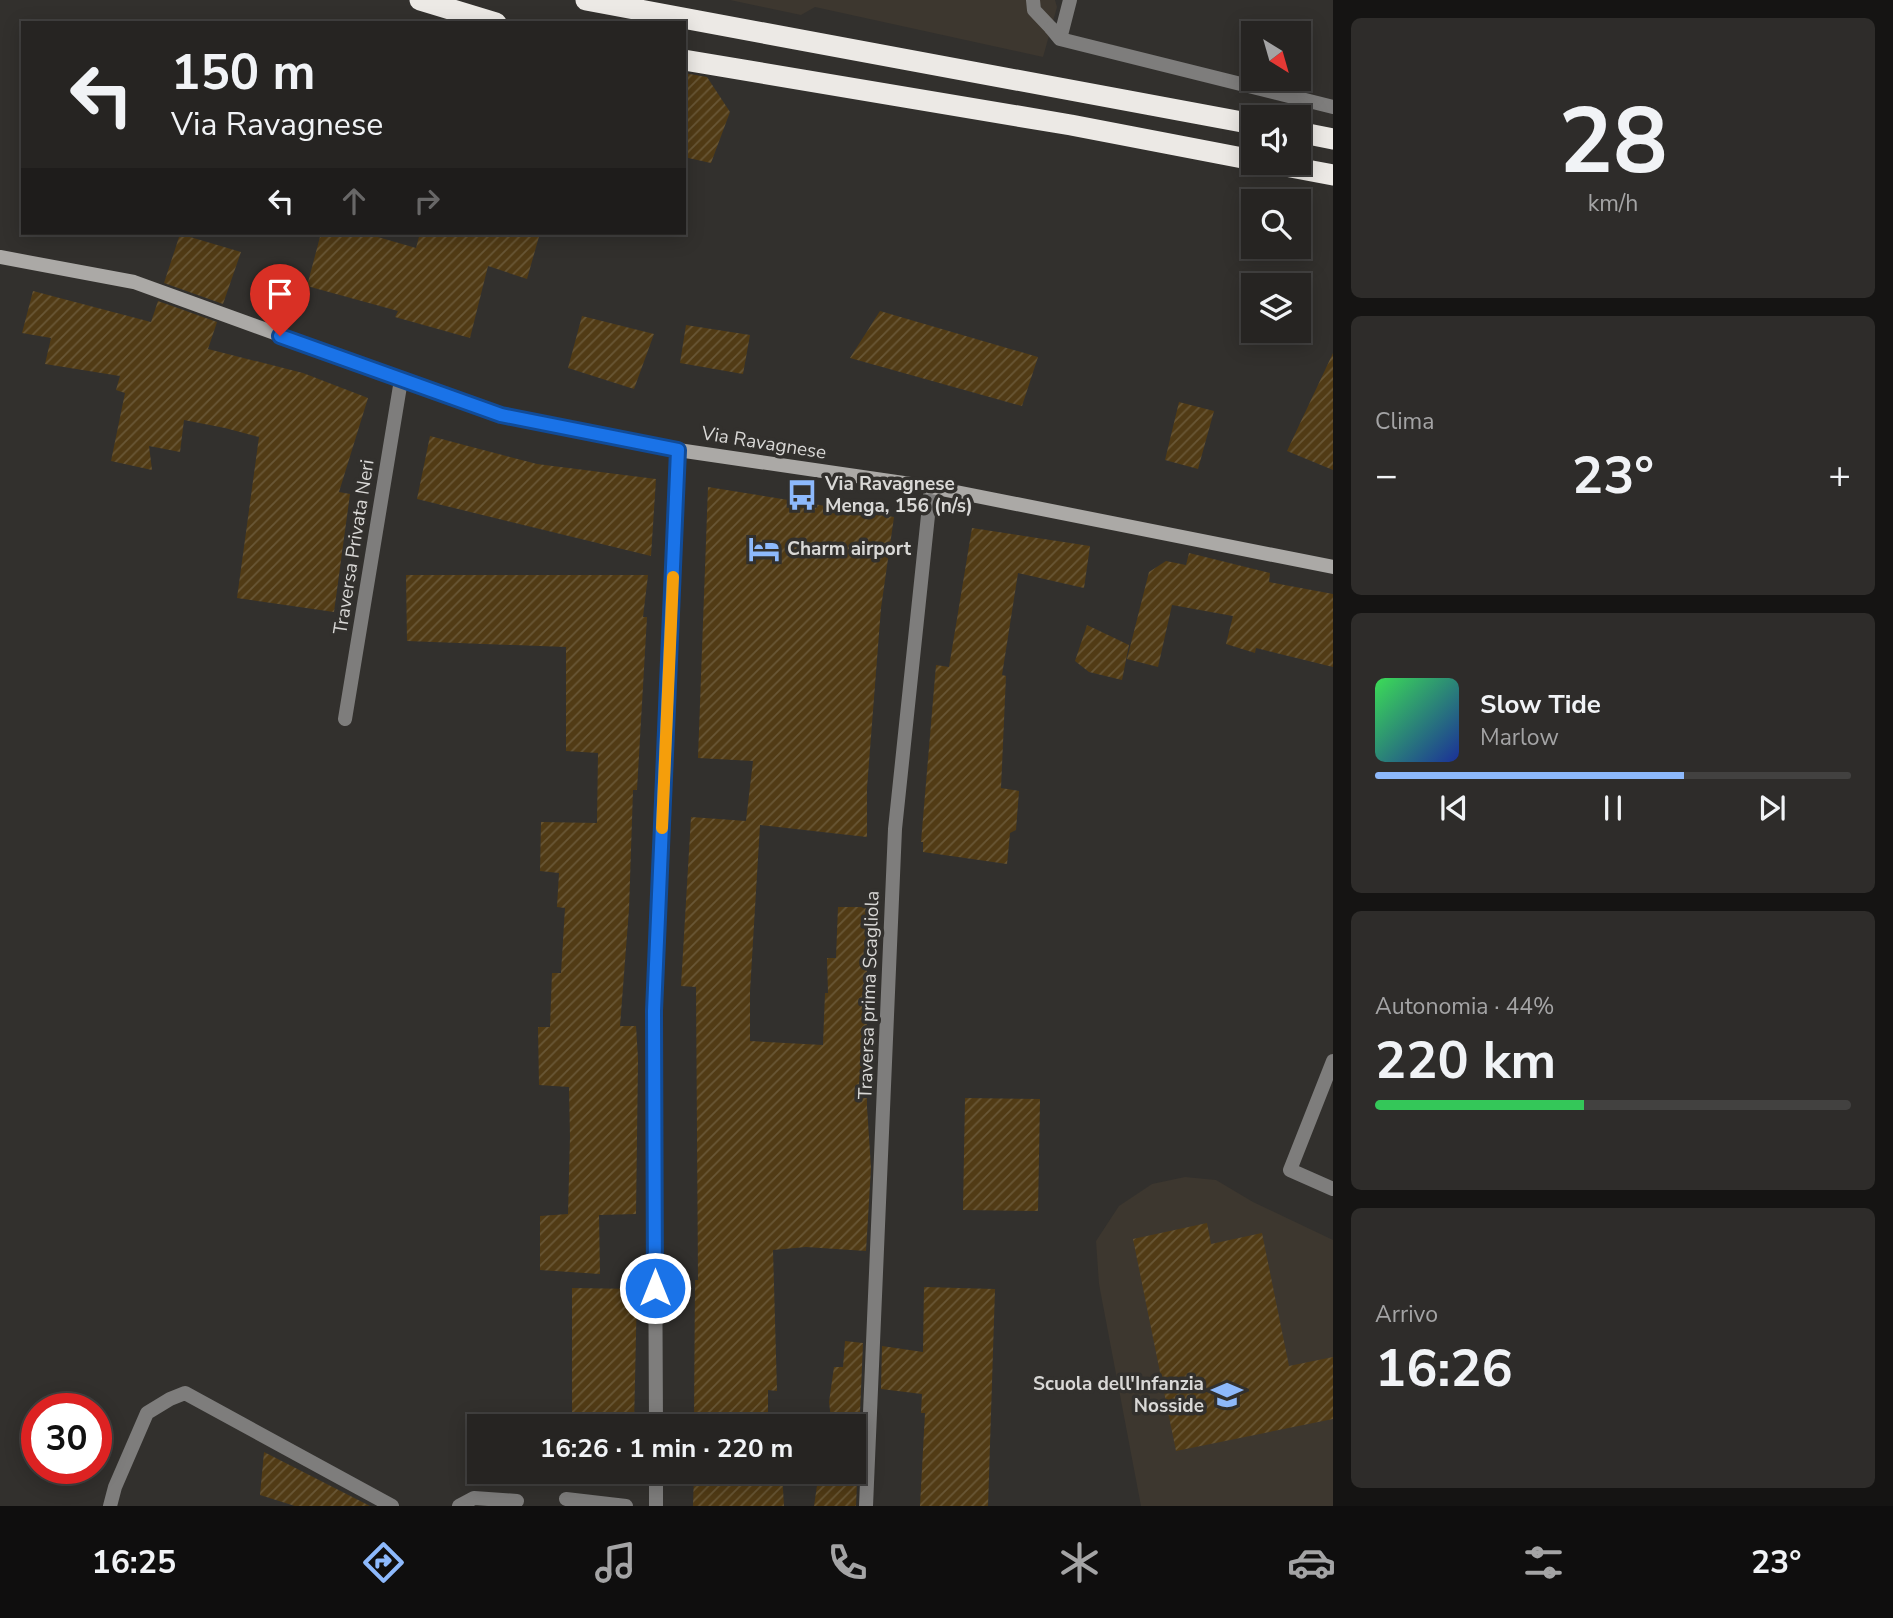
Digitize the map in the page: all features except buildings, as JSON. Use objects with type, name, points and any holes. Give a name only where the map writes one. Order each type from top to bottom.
[{"type":"highway","points":[[420,0],[489,21]]},
{"type":"highway","points":[[586,0],[1241,122]]},
{"type":"highway","points":[[686,60],[1071,125],[1241,158]]},
{"type":"highway","points":[[1311,135],[1333,139]]},
{"type":"highway","points":[[1311,171],[1333,175]]},
{"type":"main road","name":"Via Ravagnese","points":[[0,257],[134,282],[501,415],[678,450],[931,487],[1333,567]]},
{"type":"street","points":[[1033,0],[1034,10],[1056,34],[1333,107]]},
{"type":"street","points":[[1056,34],[1070,0]]},
{"type":"street","name":"Traversa Privata Neri","points":[[345,719],[401,380]]},
{"type":"street","points":[[656,1414],[654,1011],[678,450]]},
{"type":"street","name":"Traversa prima Scagliola","points":[[866,1506],[895,829],[931,487]]},
{"type":"street","points":[[1333,1061],[1290,1170],[1333,1189]]},
{"type":"street","points":[[110,1506],[115,1487],[147,1413],[185,1393],[392,1506]]},
{"type":"street","points":[[656,1484],[656,1506]]},
{"type":"street","points":[[459,1506],[474,1498],[517,1501]]},
{"type":"street","points":[[566,1499],[626,1506]]},
{"type":"shaded area","points":[[730,0],[1055,0],[1057,7],[1043,57],[815,7],[801,15]]},
{"type":"shaded area","name":"Scuola dell'Infanzia Nosside","points":[[1185,1177],[1216,1180],[1253,1202],[1333,1240],[1333,1506],[1141,1506],[1099,1284],[1096,1241],[1119,1206],[1152,1184]]},
{"type":"slow traffic","points":[[662,828],[673,577]]},
{"type":"place","name":"Via Ravagnese Menga, 156 (n/s)","points":[[802,495]]},
{"type":"place","name":"Charm airport","points":[[764,549]]},
{"type":"place","name":"Scuola dell'Infanzia Nosside","points":[[1227,1395]]},
{"type":"route","points":[[280,336],[501,415],[678,450],[654,1011],[655,1288]]}]
